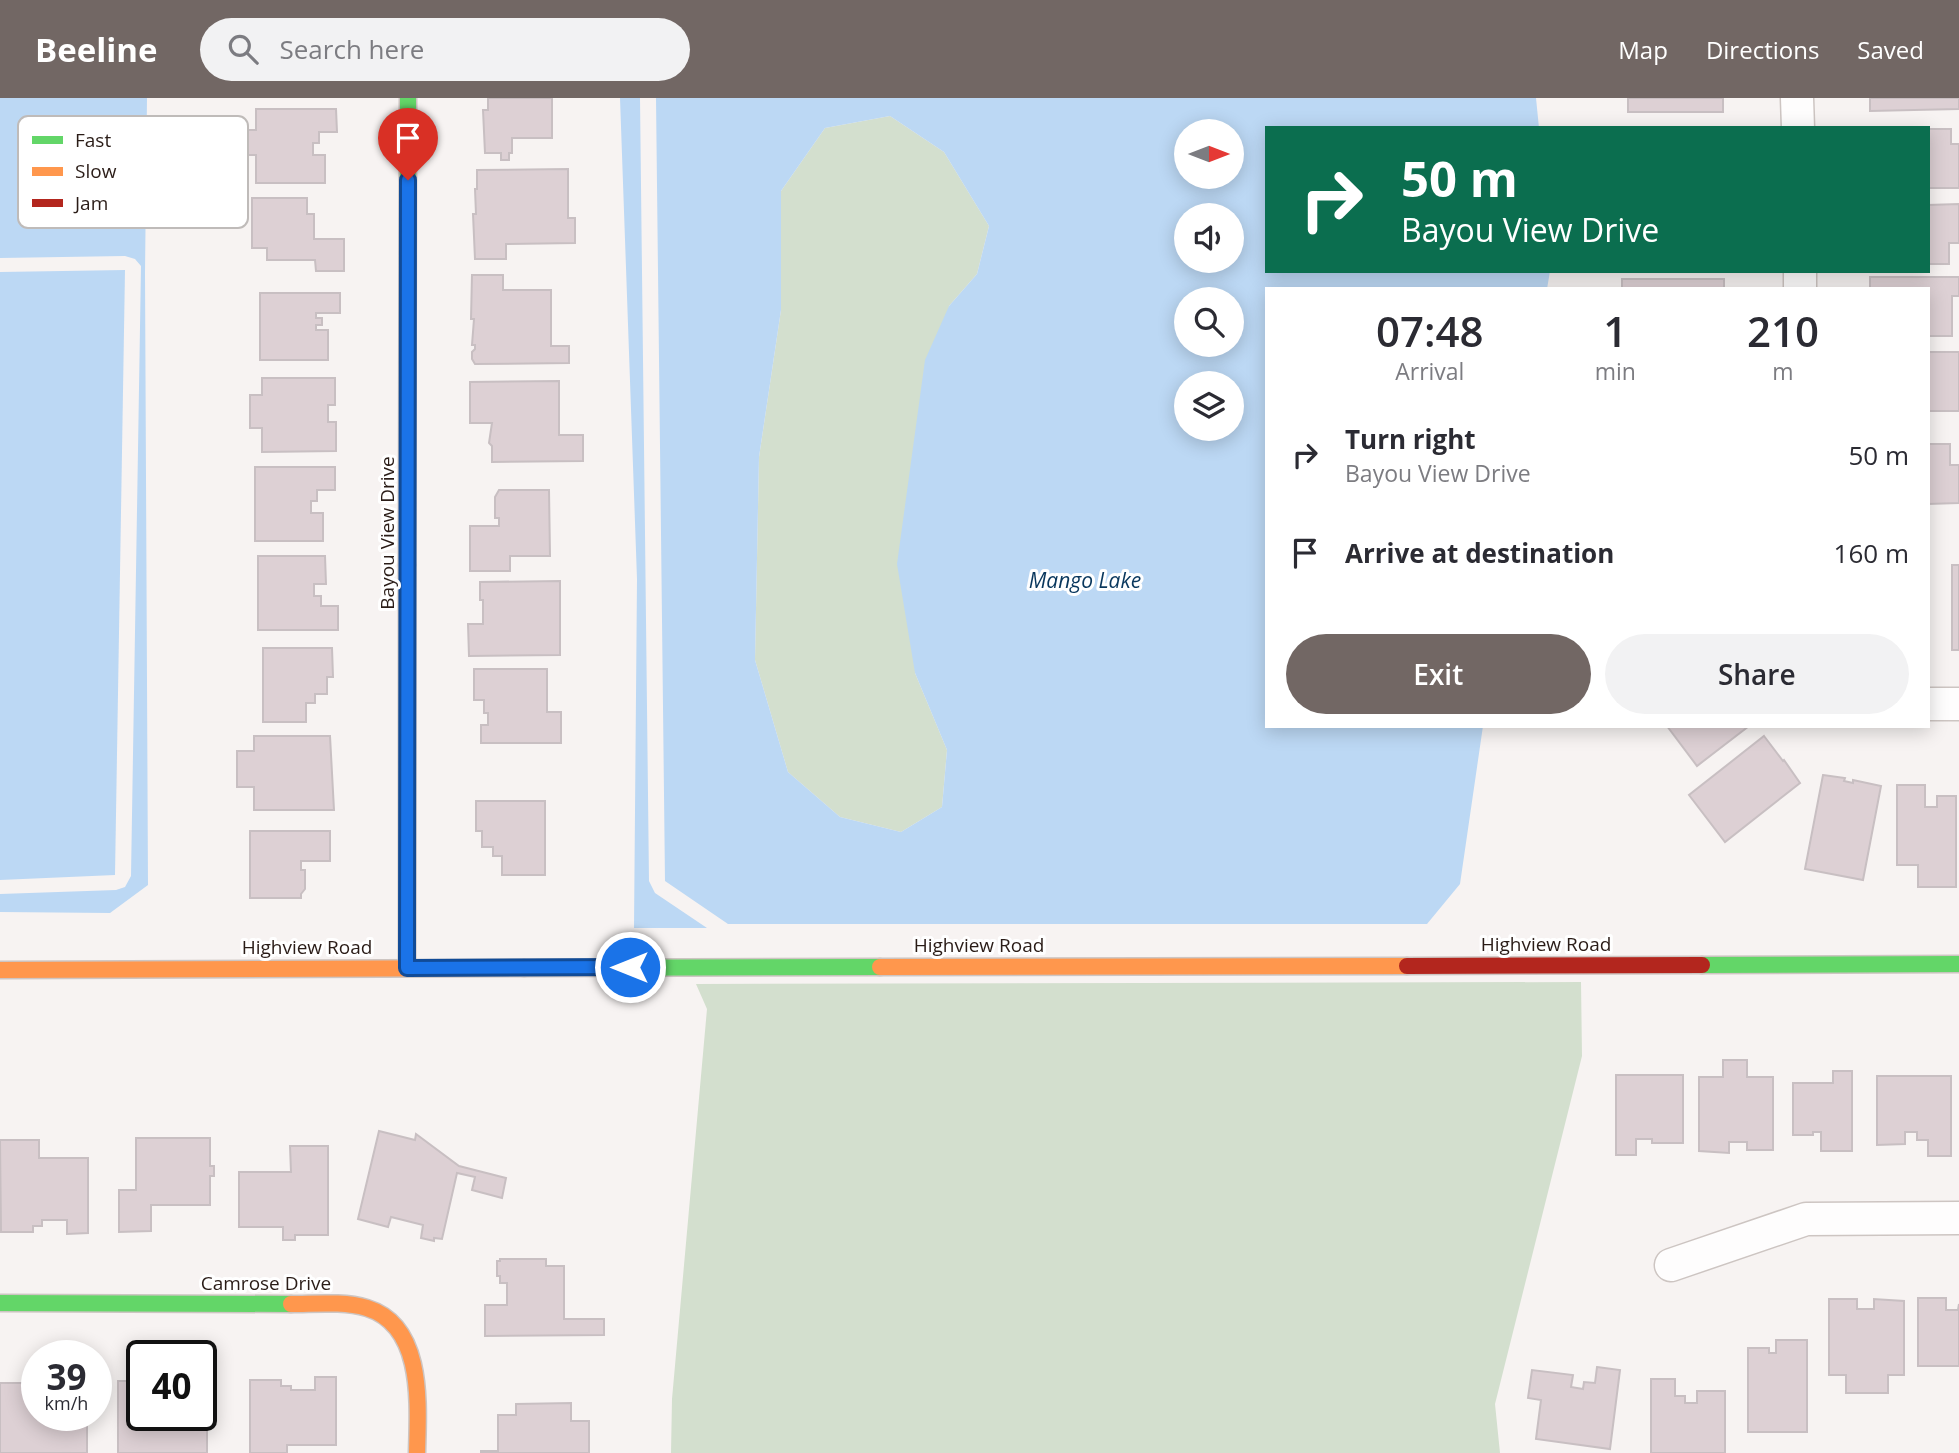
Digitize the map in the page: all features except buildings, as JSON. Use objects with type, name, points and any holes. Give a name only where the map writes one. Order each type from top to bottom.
[{"type":"street","name":"Bayou View Drive","points":[[407,968],[408,98]]},
{"type":"street","points":[[1797,98],[1798,126]]},
{"type":"street","points":[[1930,704],[1959,704]]},
{"type":"street","name":"Highview Road","points":[[0,970],[1959,964]]},
{"type":"street","points":[[1671,1265],[1806,1219],[1959,1219]]},
{"type":"street","name":"Camrose Drive","points":[[0,1303],[338,1304],[369,1309],[391,1322],[408,1349],[417,1381],[417,1453]]},
{"type":"green space","points":[[890,116],[944,152],[989,226],[977,274],[949,306],[915,673],[947,750],[942,807],[901,832],[840,817],[788,772],[755,660],[759,457],[781,310],[781,191],[825,128]]},
{"type":"green space","points":[[1581,982],[1582,1056],[1495,1404],[1500,1453],[671,1453],[672,1399],[707,1009],[696,984]]},
{"type":"water","points":[[0,98],[147,98],[147,116],[18,116],[18,228],[146,228],[148,885],[110,913],[0,912],[0,894],[116,890],[125,887],[131,876],[141,266],[135,259],[125,256],[0,258]]},
{"type":"water","points":[[620,98],[640,98],[649,881],[655,893],[707,928],[634,928],[637,579]]},
{"type":"water","name":"Mango Lake","points":[[656,98],[1536,98],[1539,126],[1265,126],[1265,273],[1550,273],[1547,287],[1265,287],[1265,728],[1483,728],[1460,884],[1427,924],[728,924],[665,881]],"holes":[[[890,116],[944,152],[989,226],[977,274],[949,306],[925,360],[897,564],[915,673],[947,750],[942,807],[901,832],[840,817],[788,772],[755,660],[759,457],[781,310],[781,191],[825,128]]]},
{"type":"water","points":[[125,270],[115,875],[0,880],[0,272]]},
{"type":"traffic: fast","points":[[407,565],[408,98]]},
{"type":"traffic: fast","points":[[1702,965],[1959,964]]},
{"type":"traffic: fast","points":[[524,968],[880,967]]},
{"type":"traffic: fast","points":[[0,1303],[291,1304]]},
{"type":"traffic: slow","points":[[407,565],[407,968]]},
{"type":"traffic: slow","points":[[880,967],[1407,966]]},
{"type":"traffic: slow","points":[[0,970],[524,968]]},
{"type":"traffic: slow","points":[[291,1304],[339,1304],[367,1308],[386,1317],[399,1332],[409,1349],[414,1370],[418,1413],[417,1453]]},
{"type":"traffic: jam","points":[[1407,966],[1702,965]]},
{"type":"route","points":[[408,180],[407,968],[630,967]]}]
